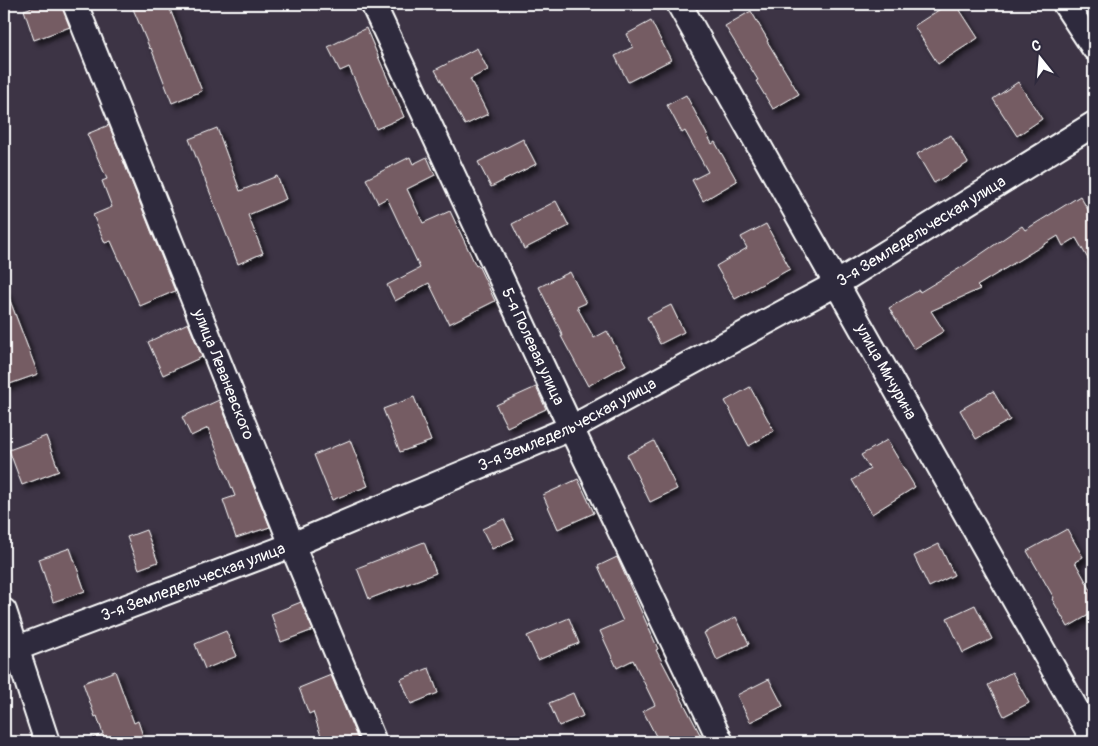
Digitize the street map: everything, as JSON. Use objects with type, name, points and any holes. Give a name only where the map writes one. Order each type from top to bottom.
[{"type":"street","name":"улица Леваневского","points":[[75,4],[292,545],[374,742]]},
{"type":"street","name":"5-я Полевая улица","points":[[373,4],[571,428],[721,742]]},
{"type":"street","name":"улица Мичурина","points":[[679,4],[1094,741]]},
{"type":"street","points":[[1065,4],[1094,48]]},
{"type":"street","name":"3-я Земледельческая улица","points":[[10,651],[292,545],[571,428],[836,284],[1094,124]]},
{"type":"street","points":[[4,611],[10,651],[47,742]]},
{"type":"building","points":[[42,4],[62,4],[70,27],[34,40],[24,10]]},
{"type":"building","points":[[131,4],[168,4],[202,91],[172,103],[151,48]]},
{"type":"building","points":[[948,4],[956,4],[978,38],[938,64],[914,26]]},
{"type":"building","points":[[751,11],[799,94],[773,109],[756,81],[758,80],[725,26]]},
{"type":"building","points":[[651,21],[671,60],[628,82],[615,56],[633,47],[627,34]]},
{"type":"building","points":[[366,28],[404,117],[376,129],[349,67],[340,71],[328,47]]},
{"type":"building","points":[[477,48],[488,70],[470,79],[488,114],[465,125],[435,70]]},
{"type":"building","points":[[1018,82],[1042,119],[1017,136],[993,99]]},
{"type":"building","points":[[686,95],[712,144],[715,142],[737,181],[703,201],[692,180],[708,172],[685,131],[682,133],[667,105]]},
{"type":"building","points":[[109,125],[175,291],[140,306],[111,241],[105,243],[93,215],[112,207],[102,181],[107,179],[87,134]]},
{"type":"building","points":[[217,128],[240,191],[277,176],[286,199],[248,215],[263,253],[238,264],[189,139]]},
{"type":"building","points":[[951,135],[968,163],[934,183],[917,154]]},
{"type":"building","points":[[523,139],[536,164],[491,187],[478,162]]},
{"type":"building","points":[[410,157],[413,164],[427,157],[435,175],[407,189],[423,223],[450,211],[495,301],[449,324],[429,283],[395,301],[387,285],[420,268],[387,198],[378,203],[366,179]]},
{"type":"building","points":[[1080,196],[1094,220],[1094,269],[1076,238],[1063,246],[1058,236],[977,286],[980,289],[931,311],[944,331],[914,349],[889,308],[965,265],[1022,226],[1025,230]]},
{"type":"building","points":[[556,201],[569,226],[524,249],[512,224]]},
{"type":"building","points":[[766,224],[790,269],[735,299],[716,266],[747,248],[741,237]]},
{"type":"building","points":[[570,272],[586,303],[577,307],[594,338],[607,331],[626,365],[588,386],[561,336],[563,336],[539,287]]},
{"type":"building","points":[[6,290],[38,374],[4,386],[4,291]]},
{"type":"building","points":[[671,305],[684,332],[660,344],[647,317]]},
{"type":"building","points":[[188,323],[202,357],[163,375],[148,342]]},
{"type":"building","points":[[536,387],[546,409],[507,427],[496,405]]},
{"type":"building","points":[[750,387],[774,431],[749,446],[725,401]]},
{"type":"building","points":[[993,391],[1010,420],[976,439],[960,410]]},
{"type":"building","points":[[414,397],[431,441],[400,452],[383,409]]},
{"type":"building","points":[[219,400],[270,527],[236,538],[223,500],[235,496],[208,428],[191,436],[182,417]]},
{"type":"building","points":[[46,436],[59,471],[22,485],[9,450]]},
{"type":"building","points":[[350,440],[368,486],[332,500],[314,455]]},
{"type":"building","points":[[887,440],[915,487],[872,514],[852,480],[870,469],[861,455]]},
{"type":"building","points":[[654,441],[677,489],[650,502],[627,455]]},
{"type":"building","points":[[578,479],[594,513],[558,529],[543,495]]},
{"type":"building","points":[[504,519],[514,539],[492,549],[482,529]]},
{"type":"building","points":[[1067,529],[1083,557],[1075,562],[1094,596],[1094,612],[1068,627],[1027,551]]},
{"type":"building","points":[[146,530],[158,562],[139,569],[127,537]]},
{"type":"building","points":[[424,542],[436,573],[369,599],[357,568]]},
{"type":"building","points":[[939,544],[954,575],[929,587],[914,556]]},
{"type":"building","points":[[70,548],[85,591],[53,602],[39,559]]},
{"type":"building","points":[[617,557],[658,649],[656,650],[704,742],[659,742],[643,711],[655,705],[633,660],[617,668],[600,631],[623,621],[598,566]]},
{"type":"building","points":[[301,602],[313,630],[281,642],[271,614]]},
{"type":"building","points":[[975,605],[992,639],[963,653],[947,618]]},
{"type":"building","points":[[736,617],[749,644],[717,660],[704,633]]},
{"type":"building","points":[[569,618],[579,643],[538,660],[527,636]]},
{"type":"building","points":[[226,631],[237,656],[205,669],[195,644]]},
{"type":"building","points":[[429,668],[438,693],[411,704],[401,679]]},
{"type":"building","points":[[115,671],[134,723],[138,721],[145,742],[86,742],[86,740],[103,734],[83,683]]},
{"type":"building","points":[[1012,672],[1029,703],[1004,716],[988,685]]},
{"type":"building","points":[[331,675],[359,742],[323,742],[313,712],[309,714],[299,688]]},
{"type":"building","points":[[769,679],[783,706],[750,722],[737,695]]},
{"type":"building","points":[[573,693],[583,716],[559,726],[549,703]]}]
